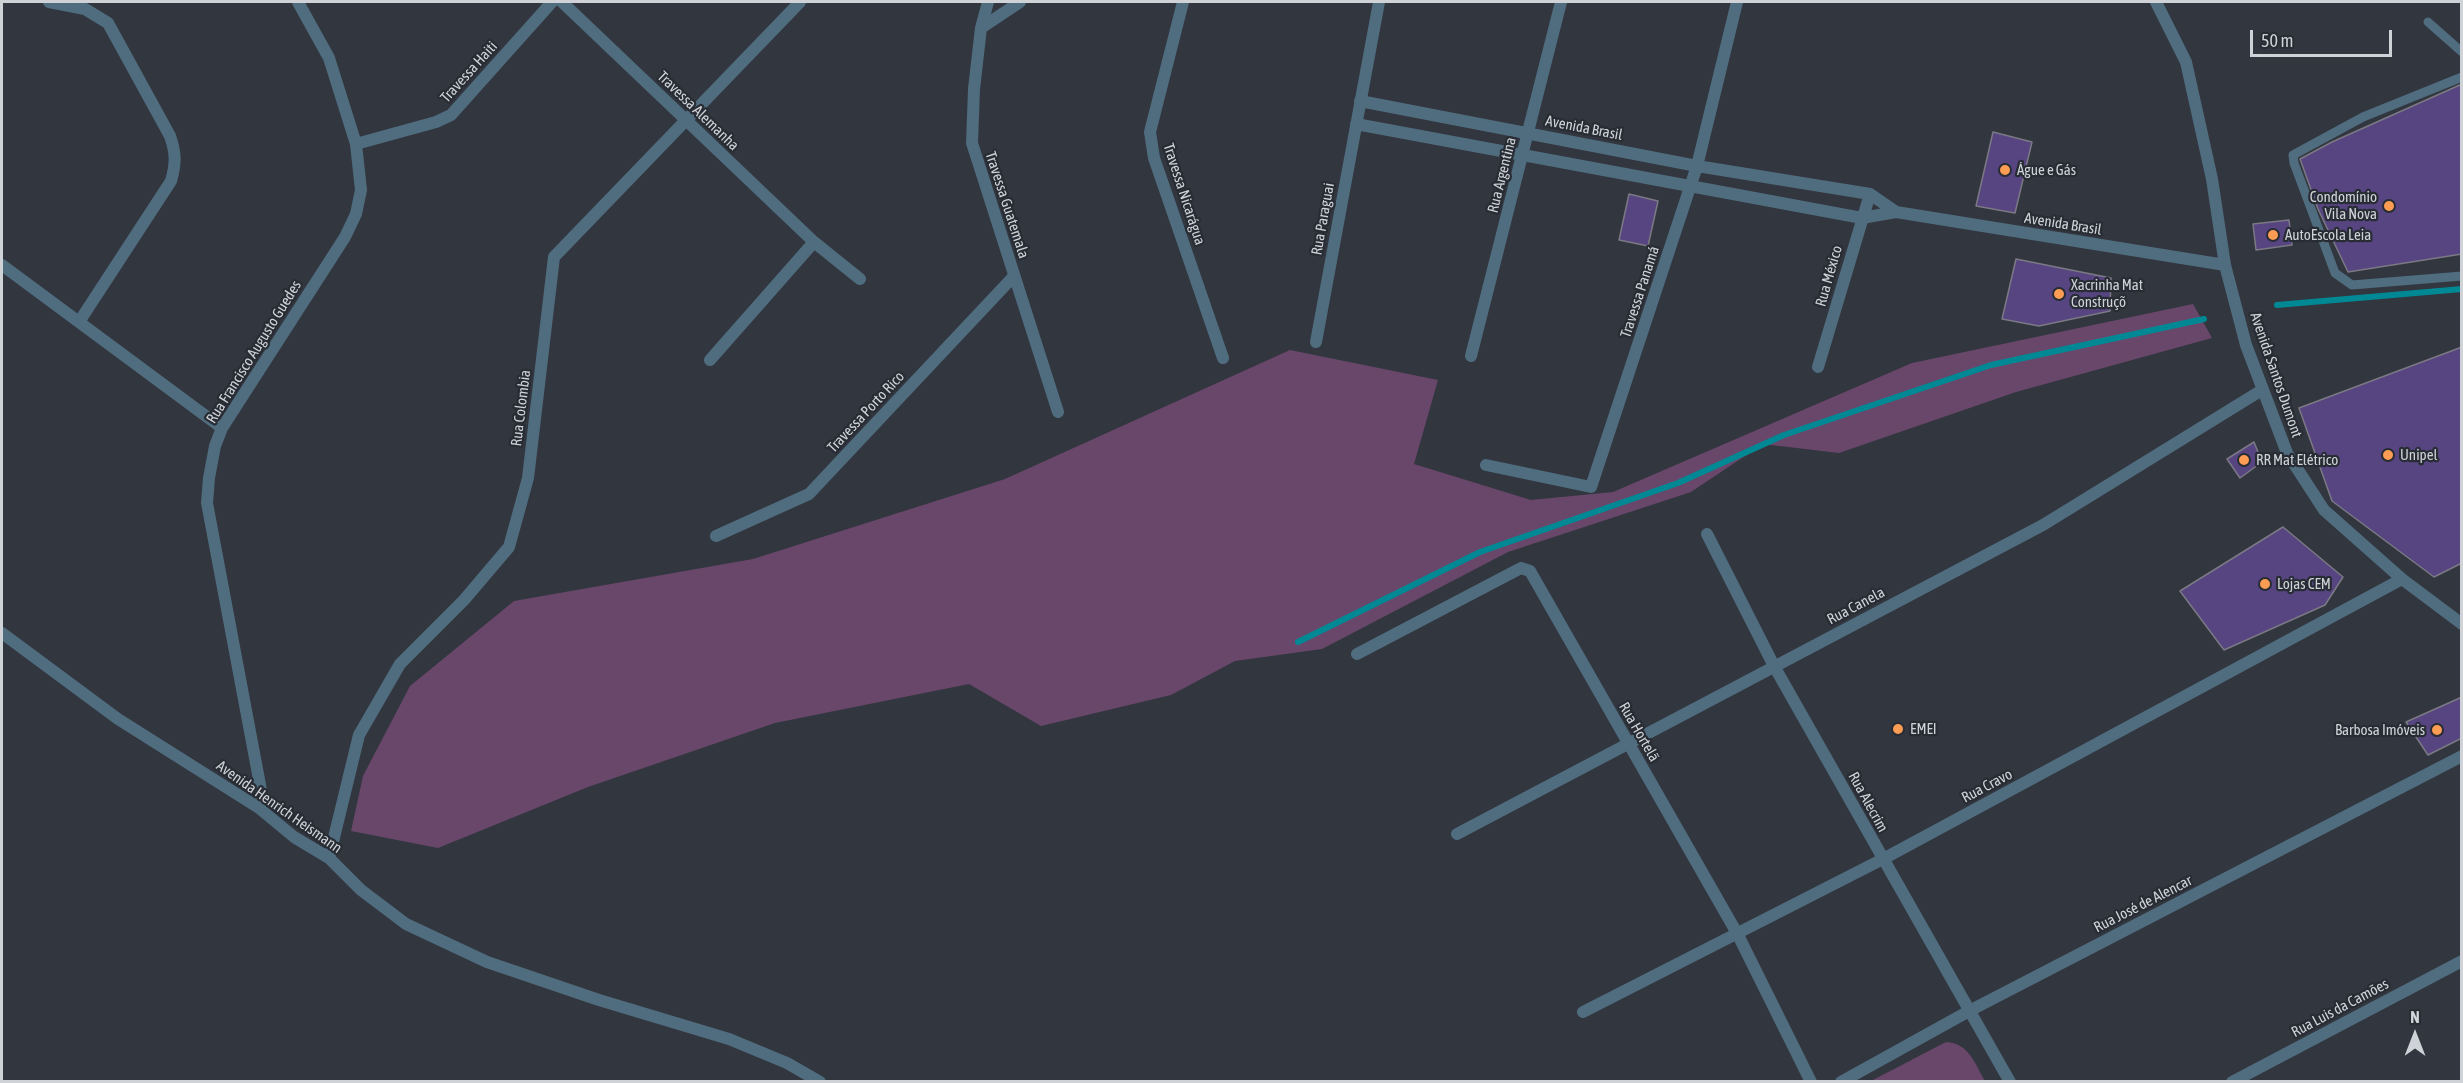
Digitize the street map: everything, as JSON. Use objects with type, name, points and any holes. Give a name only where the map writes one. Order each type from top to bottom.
[{"type":"street","points":[[50,2],[85,9],[108,23],[165,126],[175,150],[175,166],[171,181],[79,322]]},
{"type":"street","name":"Rua Francisco Augusto Guedes","points":[[259,808],[261,790],[207,503],[208,478],[215,446],[222,428],[345,237],[356,214],[361,190],[356,144],[329,58],[298,2]]},
{"type":"street","name":"Travessa Haiti","points":[[356,144],[436,122],[451,115],[552,2]]},
{"type":"street","name":"Travessa Alemanha","points":[[562,2],[814,242],[860,279]]},
{"type":"street","name":"Rua Colombia","points":[[329,858],[359,735],[400,664],[464,600],[509,547],[528,478],[554,256],[800,2]]},
{"type":"street","name":"Travessa Guatemala","points":[[988,2],[981,28],[974,89],[972,143],[1058,412]]},
{"type":"street","points":[[981,28],[1020,2]]},
{"type":"street","name":"Travessa Nicarágua","points":[[1183,2],[1150,132],[1154,158],[1223,358]]},
{"type":"street","points":[[1360,101],[1379,2]]},
{"type":"street","name":"Rua Argentina","points":[[1472,356],[1561,2]]},
{"type":"street","name":"Travessa Panamá","points":[[1486,465],[1591,487],[1697,166],[1737,2]]},
{"type":"street","name":"Avenida Santos Dumont","points":[[2156,2],[2186,62],[2212,179],[2225,265],[2246,345],[2287,453],[2324,510],[2402,579],[2462,624]]},
{"type":"street","name":"Rua Paraguai","points":[[1316,342],[1360,101]]},
{"type":"street","name":"Avenida Brasil","points":[[1360,101],[1697,166],[1870,194],[1896,212]]},
{"type":"street","name":"Avenida Brasil","points":[[1356,124],[1862,218],[1896,212],[2225,265]]},
{"type":"street","points":[[1759,198],[1762,177]]},
{"type":"street","name":"Rua México","points":[[1818,367],[1870,194]]},
{"type":"street","points":[[710,360],[814,242]]},
{"type":"street","points":[[2,266],[222,428]]},
{"type":"street","name":"Travessa Porto Rico","points":[[716,536],[809,494],[1014,276]]},
{"type":"street","name":"Rua Canela","points":[[1457,834],[2043,525],[2262,390]]},
{"type":"street","name":"Rua Alecrim","points":[[1707,534],[1774,666],[2010,1082]]},
{"type":"street","name":"Rua Hortelã","points":[[1357,654],[1521,568],[1530,572],[1738,935],[1811,1082]]},
{"type":"street","name":"Rua Cravo","points":[[1583,1012],[1738,935],[1883,859],[2402,579]]},
{"type":"street","name":"Avenida Henrich Heismann","points":[[3,638],[118,719],[259,808],[294,837],[329,858],[361,890],[406,924],[487,962],[598,1000],[729,1039],[787,1063],[820,1082]]},
{"type":"street","name":"Rua José de Alencar","points":[[1841,1082],[1971,1010],[2462,756]]},
{"type":"street","name":"Rua Luis da Camões","points":[[2232,1082],[2462,961]]},
{"type":"lane","points":[[2428,22],[2462,52]]},
{"type":"lane","points":[[2462,77],[2363,117],[2293,154],[2294,163],[2335,273],[2342,280],[2352,285],[2462,276]]},
{"type":"shaded area","points":[[2193,304],[2212,338],[2016,392],[1839,453],[1763,444],[1691,492],[1508,552],[1322,649],[1235,661],[1171,695],[1041,726],[969,684],[775,723],[588,787],[438,848],[351,831],[363,776],[410,686],[514,601],[753,559],[1005,479],[1290,350],[1438,380],[1414,464],[1531,500],[1613,492],[1912,363]]},
{"type":"shaded area","points":[[1946,1042],[1954,1043],[1966,1050],[1985,1081],[1871,1081]]},
{"type":"building","name":"Condomínio Vila Nova","points":[[2462,84],[2462,254],[2348,272],[2318,209],[2300,159],[2332,142]]},
{"type":"building","name":"Águe e Gás","points":[[1993,132],[2032,142],[2015,213],[1976,206]]},
{"type":"building","points":[[1629,194],[1658,201],[1648,246],[1619,240]]},
{"type":"building","name":"AutoEscola Leia","points":[[2289,220],[2292,245],[2256,250],[2253,224]]},
{"type":"building","name":"Xacrinha Mat Construçõ","points":[[2016,259],[2111,278],[2110,311],[2039,326],[2002,319]]},
{"type":"building","name":"Unipel","points":[[2462,347],[2462,563],[2434,577],[2332,501],[2299,408]]},
{"type":"building","name":"RR Mat Elétrico","points":[[2254,442],[2262,462],[2240,478],[2227,459]]},
{"type":"building","name":"Lojas CEM","points":[[2283,527],[2343,577],[2325,605],[2224,650],[2180,591]]},
{"type":"building","name":"Barbosa Imóveis","points":[[2462,697],[2462,738],[2428,755],[2406,722]]},
{"type":"waterway","points":[[2277,305],[2462,289]]},
{"type":"waterway","points":[[1298,642],[1480,552],[1678,483],[1784,435],[1991,365],[2204,319]]},
{"type":"place","name":"Águe e Gás","points":[[2005,170]]},
{"type":"place","name":"Condomínio Vila Nova","points":[[2389,206]]},
{"type":"place","name":"AutoEscola Leia","points":[[2273,235]]},
{"type":"place","name":"Xacrinha Mat Construçõ","points":[[2059,294]]},
{"type":"place","name":"Unipel","points":[[2388,455]]},
{"type":"place","name":"RR Mat Elétrico","points":[[2244,460]]},
{"type":"place","name":"Lojas CEM","points":[[2265,584]]},
{"type":"place","name":"EMEI","points":[[1898,729]]},
{"type":"place","name":"Barbosa Imóveis","points":[[2437,730]]}]
